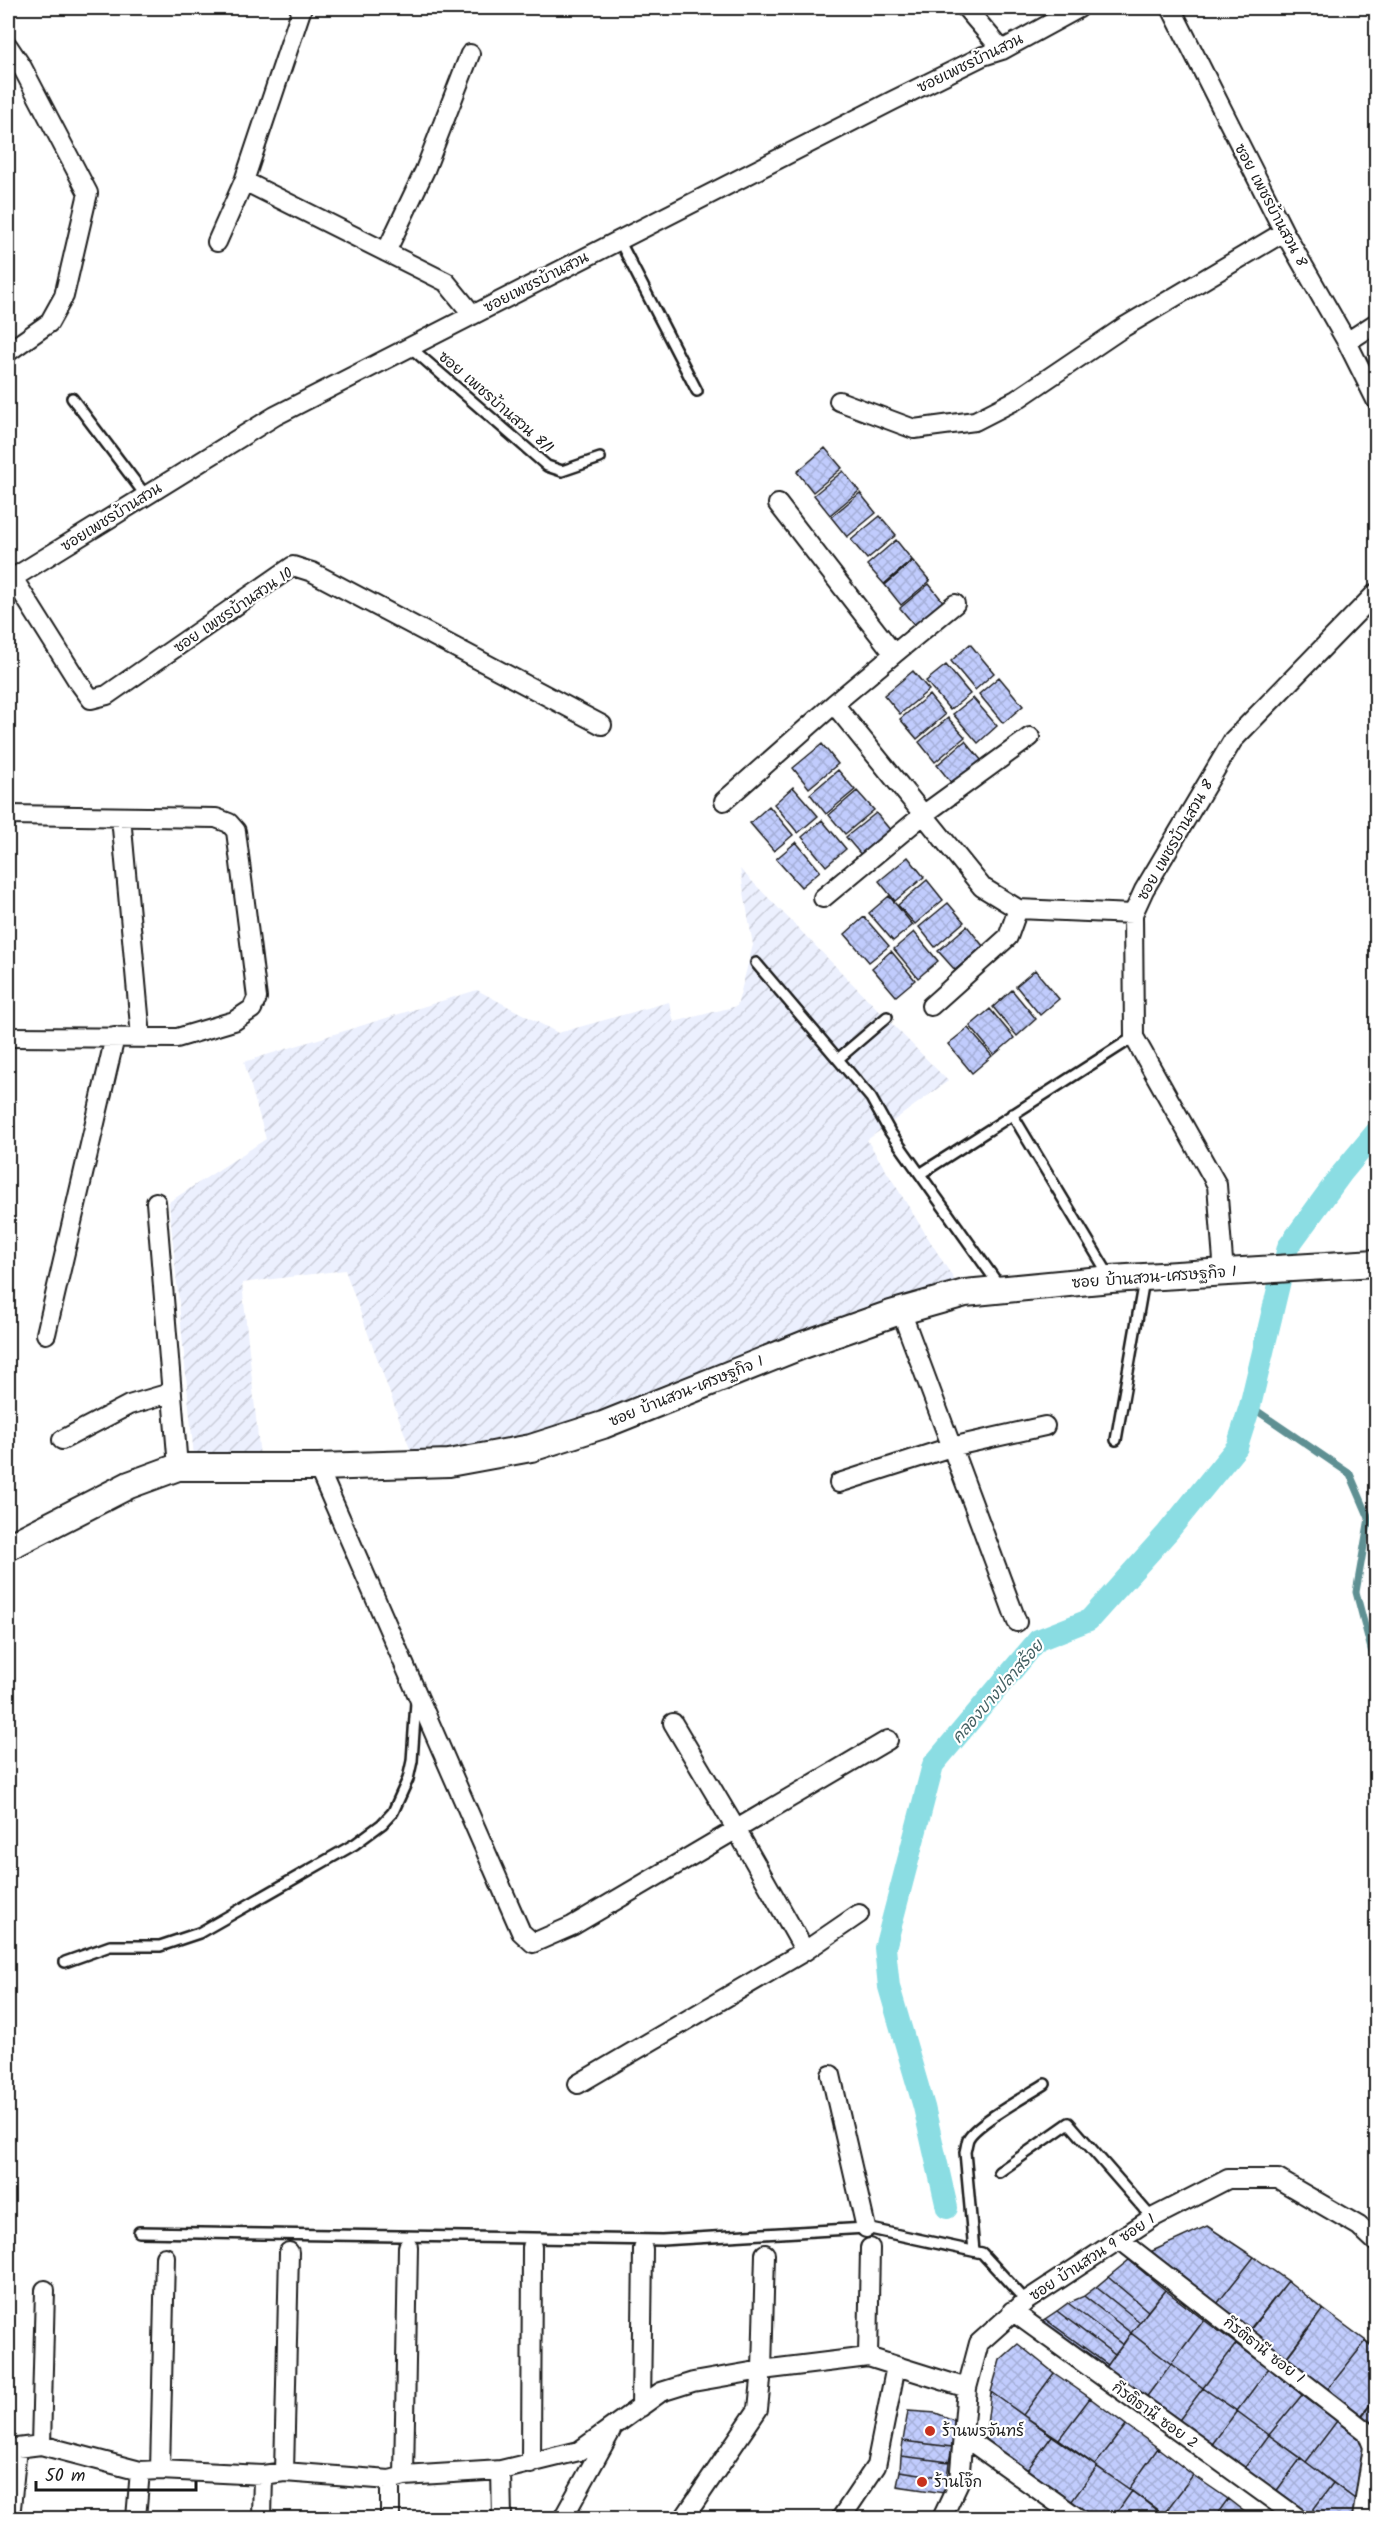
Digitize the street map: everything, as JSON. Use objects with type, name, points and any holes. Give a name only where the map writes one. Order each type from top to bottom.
[{"type":"street","points":[[217,242],[244,181],[302,8]]},
{"type":"street","points":[[966,8],[1002,50]]},
{"type":"street","name":"ซอยเพชรบ้านสวน","points":[[10,579],[275,416],[982,56],[1002,50],[1079,8]]},
{"type":"street","name":"ซอย เพชรบ้านสวน 8","points":[[1171,8],[1284,232],[1347,342],[1377,400]]},
{"type":"street","points":[[8,46],[22,67],[88,193],[64,296],[49,323],[11,342]]},
{"type":"street","points":[[387,252],[425,170],[470,54]]},
{"type":"street","points":[[244,181],[446,282],[473,315]]},
{"type":"street","points":[[839,401],[914,429],[975,421],[1016,400],[1124,327],[1284,232]]},
{"type":"street","points":[[1347,342],[1377,323]]},
{"type":"street","points":[[778,504],[894,654]]},
{"type":"street","name":"ซอย เพชรบ้านสวน 10","points":[[10,579],[91,699],[107,695],[293,566],[312,572],[602,725]]},
{"type":"street","name":"ซอย เพชรบ้านสวน 8","points":[[1224,1272],[1217,1185],[1134,1037],[1133,914],[1144,890],[1233,740],[1377,593]]},
{"type":"street","points":[[724,801],[834,704],[955,604]]},
{"type":"street","points":[[834,704],[982,887],[1018,909],[1133,914]]},
{"type":"street","points":[[823,898],[923,815],[1030,737]]},
{"type":"street","points":[[8,815],[216,818],[229,823],[236,831],[256,998],[252,1009],[234,1021],[177,1038],[8,1037]]},
{"type":"street","points":[[121,817],[141,1037]]},
{"type":"street","points":[[931,1006],[1008,937],[1018,909]]},
{"type":"street","points":[[46,1334],[115,1037]]},
{"type":"street","points":[[156,1202],[170,1393],[178,1467]]},
{"type":"street","name":"ซอย บ้านสวน-เศรษฐกิจ 1","points":[[8,1547],[129,1485],[178,1467],[318,1467],[449,1463],[531,1448],[603,1425],[803,1345],[901,1311],[965,1293],[1111,1279],[1377,1263]]},
{"type":"street","points":[[901,1311],[1017,1622]]},
{"type":"street","points":[[62,1440],[129,1406],[170,1393]]},
{"type":"street","points":[[839,1483],[951,1447],[1045,1426]]},
{"type":"street","points":[[318,1467],[521,1932],[533,1943],[572,1926],[888,1740]]},
{"type":"street","points":[[673,1723],[805,1951]]},
{"type":"street","points":[[578,2084],[805,1951],[859,1914]]},
{"type":"street","points":[[831,2075],[866,2228]]},
{"type":"street","name":"ซอย บ้านสวน 9 ซอย 1","points":[[1152,2218],[1228,2179],[1278,2179],[1359,2226],[1377,2242]]},
{"type":"street","points":[[1119,2239],[1152,2218]]},
{"type":"street","name":"ซอย บ้านสวน 9 ซอย 1","points":[[942,2518],[959,2482],[967,2388],[979,2343],[1019,2306],[1119,2239]]},
{"type":"street","name":"กีรติธานี ซอย 1","points":[[1119,2239],[1367,2432],[1373,2447],[1362,2518]]},
{"type":"street","points":[[390,2518],[397,2478],[408,2247]]},
{"type":"street","points":[[531,2464],[532,2247]]},
{"type":"street","points":[[640,2407],[643,2248]]},
{"type":"street","points":[[868,2357],[870,2248]]},
{"type":"street","points":[[284,2472],[289,2252]]},
{"type":"street","points":[[684,2518],[758,2409],[762,2370],[765,2254]]},
{"type":"street","points":[[160,2470],[165,2257]]},
{"type":"street","points":[[41,2445],[45,2290]]},
{"type":"street","name":"กีรติธานี ซอย 2","points":[[1019,2306],[1298,2518]]},
{"type":"street","points":[[10,2518],[16,2448],[41,2445],[140,2471],[263,2475],[284,2472],[397,2478],[501,2470],[579,2451],[661,2392],[693,2382],[762,2370],[868,2357],[967,2388]]},
{"type":"street","points":[[840,2518],[876,2466],[897,2366]]},
{"type":"street","points":[[563,2518],[614,2427]]},
{"type":"street","points":[[963,2436],[1078,2518]]},
{"type":"street","points":[[501,2470],[502,2518]]},
{"type":"street","points":[[136,2518],[140,2471]]},
{"type":"street","points":[[262,2518],[263,2475]]},
{"type":"lane","points":[[620,240],[697,391]]},
{"type":"lane","name":"ซอย เพชรบ้านสวน 8/1","points":[[410,347],[547,466],[562,471],[600,458]]},
{"type":"lane","points":[[72,398],[146,496]]},
{"type":"lane","points":[[756,963],[871,1098],[890,1132],[1002,1290]]},
{"type":"lane","points":[[838,1059],[887,1017]]},
{"type":"lane","points":[[920,1174],[1134,1037]]},
{"type":"lane","points":[[1012,1114],[1111,1279]]},
{"type":"lane","points":[[1116,1440],[1145,1277]]},
{"type":"lane","points":[[65,1962],[110,1946],[134,1948],[160,1946],[199,1933],[355,1844],[382,1824],[393,1812],[408,1779],[416,1722],[416,1691]]},
{"type":"lane","points":[[974,2251],[965,2152],[969,2138],[990,2120],[1045,2084]]},
{"type":"lane","points":[[999,2172],[1069,2122],[1152,2218]]},
{"type":"lane","points":[[139,2232],[662,2240],[866,2228],[982,2253],[1019,2306]]},
{"type":"shaded area","points":[[740,869],[948,1081],[867,1140],[960,1289],[533,1439],[454,1453],[412,1454],[345,1270],[242,1283],[260,1457],[194,1457],[169,1202],[266,1139],[244,1062],[477,990],[558,1033],[669,1002],[674,1022],[737,1006],[753,945]]},
{"type":"building","points":[[825,448],[842,468],[813,492],[797,472]]},
{"type":"building","points":[[843,471],[859,491],[830,515],[814,495]]},
{"type":"building","points":[[860,493],[876,513],[847,537],[831,517]]},
{"type":"building","points":[[880,516],[896,535],[867,559],[851,540]]},
{"type":"building","points":[[896,540],[912,560],[884,584],[867,565]]},
{"type":"building","points":[[913,561],[930,581],[901,605],[885,585]]},
{"type":"building","points":[[929,584],[945,604],[917,628],[900,608]]},
{"type":"building","points":[[970,644],[994,673],[975,690],[951,661]]},
{"type":"building","points":[[946,665],[970,694],[950,710],[926,681]]},
{"type":"building","points":[[913,671],[929,690],[900,714],[884,695]]},
{"type":"building","points":[[999,677],[1023,706],[1003,723],[979,694]]},
{"type":"building","points":[[929,695],[945,715],[917,739],[900,719]]},
{"type":"building","points":[[973,698],[997,726],[978,743],[953,714]]},
{"type":"building","points":[[948,718],[965,737],[935,762],[919,742]]},
{"type":"building","points":[[965,741],[982,761],[953,785],[937,765]]},
{"type":"building","points":[[822,744],[838,764],[809,788],[793,768]]},
{"type":"building","points":[[838,770],[855,790],[826,814],[810,794]]},
{"type":"building","points":[[793,787],[818,816],[798,833],[774,804]]},
{"type":"building","points":[[857,791],[874,810],[845,834],[829,815]]},
{"type":"building","points":[[769,806],[793,835],[774,851],[750,823]]},
{"type":"building","points":[[876,813],[892,832],[863,857],[846,837]]},
{"type":"building","points":[[822,820],[846,849],[826,866],[802,837]]},
{"type":"building","points":[[796,842],[820,871],[801,887],[776,859]]},
{"type":"building","points":[[908,857],[924,877],[895,901],[879,881]]},
{"type":"building","points":[[927,880],[943,900],[915,924],[898,905]]},
{"type":"building","points":[[889,896],[913,925],[893,941],[869,913]]},
{"type":"building","points":[[948,903],[964,922],[935,947],[919,927]]},
{"type":"building","points":[[864,917],[889,946],[869,962],[845,934]]},
{"type":"building","points":[[967,926],[983,946],[955,970],[938,951]]},
{"type":"building","points":[[914,932],[938,961],[918,978],[894,949]]},
{"type":"building","points":[[891,951],[915,980],[896,996],[872,968]]},
{"type":"building","points":[[1035,970],[1059,999],[1040,1015],[1016,986]]},
{"type":"building","points":[[1012,990],[1036,1019],[1017,1036],[993,1007]]},
{"type":"building","points":[[990,1009],[1014,1038],[994,1055],[970,1026]]},
{"type":"building","points":[[968,1028],[992,1056],[972,1073],[948,1044]]},
{"type":"building","points":[[1207,2226],[1254,2257],[1213,2309],[1148,2253]]},
{"type":"building","points":[[1254,2257],[1288,2281],[1246,2334],[1213,2309]]},
{"type":"building","points":[[1129,2260],[1165,2290],[1148,2311],[1108,2277]]},
{"type":"building","points":[[1108,2277],[1148,2311],[1140,2322],[1096,2287]]},
{"type":"building","points":[[1288,2281],[1323,2309],[1282,2363],[1251,2329]]},
{"type":"building","points":[[1096,2287],[1140,2322],[1131,2333],[1084,2296]]},
{"type":"building","points":[[1165,2290],[1204,2320],[1171,2364],[1131,2333]]},
{"type":"building","points":[[1084,2296],[1131,2333],[1123,2345],[1068,2303]]},
{"type":"building","points":[[1068,2303],[1123,2345],[1115,2355],[1057,2311]]},
{"type":"building","points":[[1323,2309],[1366,2341],[1323,2395],[1282,2364]]},
{"type":"building","points":[[1057,2311],[1115,2355],[1108,2365],[1045,2319]]},
{"type":"building","points":[[1045,2319],[1108,2365],[1101,2374],[1033,2327]]},
{"type":"building","points":[[1204,2320],[1236,2344],[1203,2388],[1171,2364]]},
{"type":"building","points":[[1131,2333],[1171,2364],[1142,2403],[1101,2374]]},
{"type":"building","points":[[1366,2341],[1376,2349],[1376,2397],[1357,2421],[1323,2395]]},
{"type":"building","points":[[1018,2344],[1054,2373],[1023,2415],[991,2392],[1000,2360]]},
{"type":"building","points":[[1236,2344],[1269,2368],[1237,2411],[1203,2388]]},
{"type":"building","points":[[1171,2364],[1203,2388],[1174,2427],[1142,2403]]},
{"type":"building","points":[[1269,2368],[1302,2395],[1269,2435],[1237,2411]]},
{"type":"building","points":[[1054,2373],[1090,2398],[1059,2439],[1023,2415]]},
{"type":"building","points":[[1203,2388],[1237,2411],[1207,2451],[1174,2427]]},
{"type":"building","points":[[991,2392],[1052,2436],[1022,2477],[984,2450]]},
{"type":"building","points":[[1302,2395],[1337,2421],[1306,2462],[1269,2435]]},
{"type":"building","points":[[1090,2398],[1126,2425],[1095,2465],[1059,2439]]},
{"type":"building","points":[[1376,2398],[1376,2433],[1358,2421]]},
{"type":"building","name":"ร้านพรจันทร์","points":[[908,2411],[936,2413],[956,2421],[952,2447],[903,2441]]},
{"type":"building","points":[[1237,2411],[1269,2435],[1240,2474],[1207,2451]]},
{"type":"building","points":[[1337,2421],[1372,2447],[1363,2505],[1306,2462]]},
{"type":"building","points":[[1126,2425],[1158,2448],[1129,2489],[1095,2465]]},
{"type":"building","points":[[1269,2435],[1301,2458],[1272,2497],[1240,2474]]},
{"type":"building","points":[[1052,2436],[1097,2467],[1066,2509],[1022,2477]]},
{"type":"building","points":[[903,2441],[952,2447],[949,2462],[901,2456]]},
{"type":"building","points":[[1158,2448],[1193,2475],[1163,2515],[1129,2489]]},
{"type":"building","points":[[901,2456],[949,2462],[947,2478],[900,2471]]},
{"type":"building","points":[[1301,2458],[1333,2483],[1307,2518],[1300,2518],[1272,2497]]},
{"type":"building","points":[[1097,2467],[1132,2491],[1113,2518],[1080,2518],[1066,2509]]},
{"type":"building","name":"ร้านโจ๊ก","points":[[900,2471],[947,2478],[944,2493],[897,2486]]},
{"type":"building","points":[[1193,2475],[1228,2499],[1214,2518],[1169,2518],[1163,2515]]},
{"type":"building","points":[[1333,2483],[1363,2505],[1361,2518],[1307,2518]]},
{"type":"building","points":[[1132,2491],[1166,2516],[1164,2518],[1113,2518]]},
{"type":"building","points":[[1228,2499],[1247,2514],[1244,2518],[1214,2518]]},
{"type":"waterway","name":"คลองบางปลาสร้อย","points":[[947,2208],[924,2107],[889,1987],[885,1948],[933,1765],[1038,1640],[1089,1620],[1167,1533],[1237,1447],[1250,1406],[1288,1247],[1342,1173],[1376,1132]]},
{"type":"waterway","points":[[1250,1406],[1350,1474],[1369,1518],[1356,1592],[1376,1668]]},
{"type":"place","name":"ร้านพรจันทร์","points":[[930,2431]]},
{"type":"place","name":"ร้านโจ๊ก","points":[[922,2482]]}]
